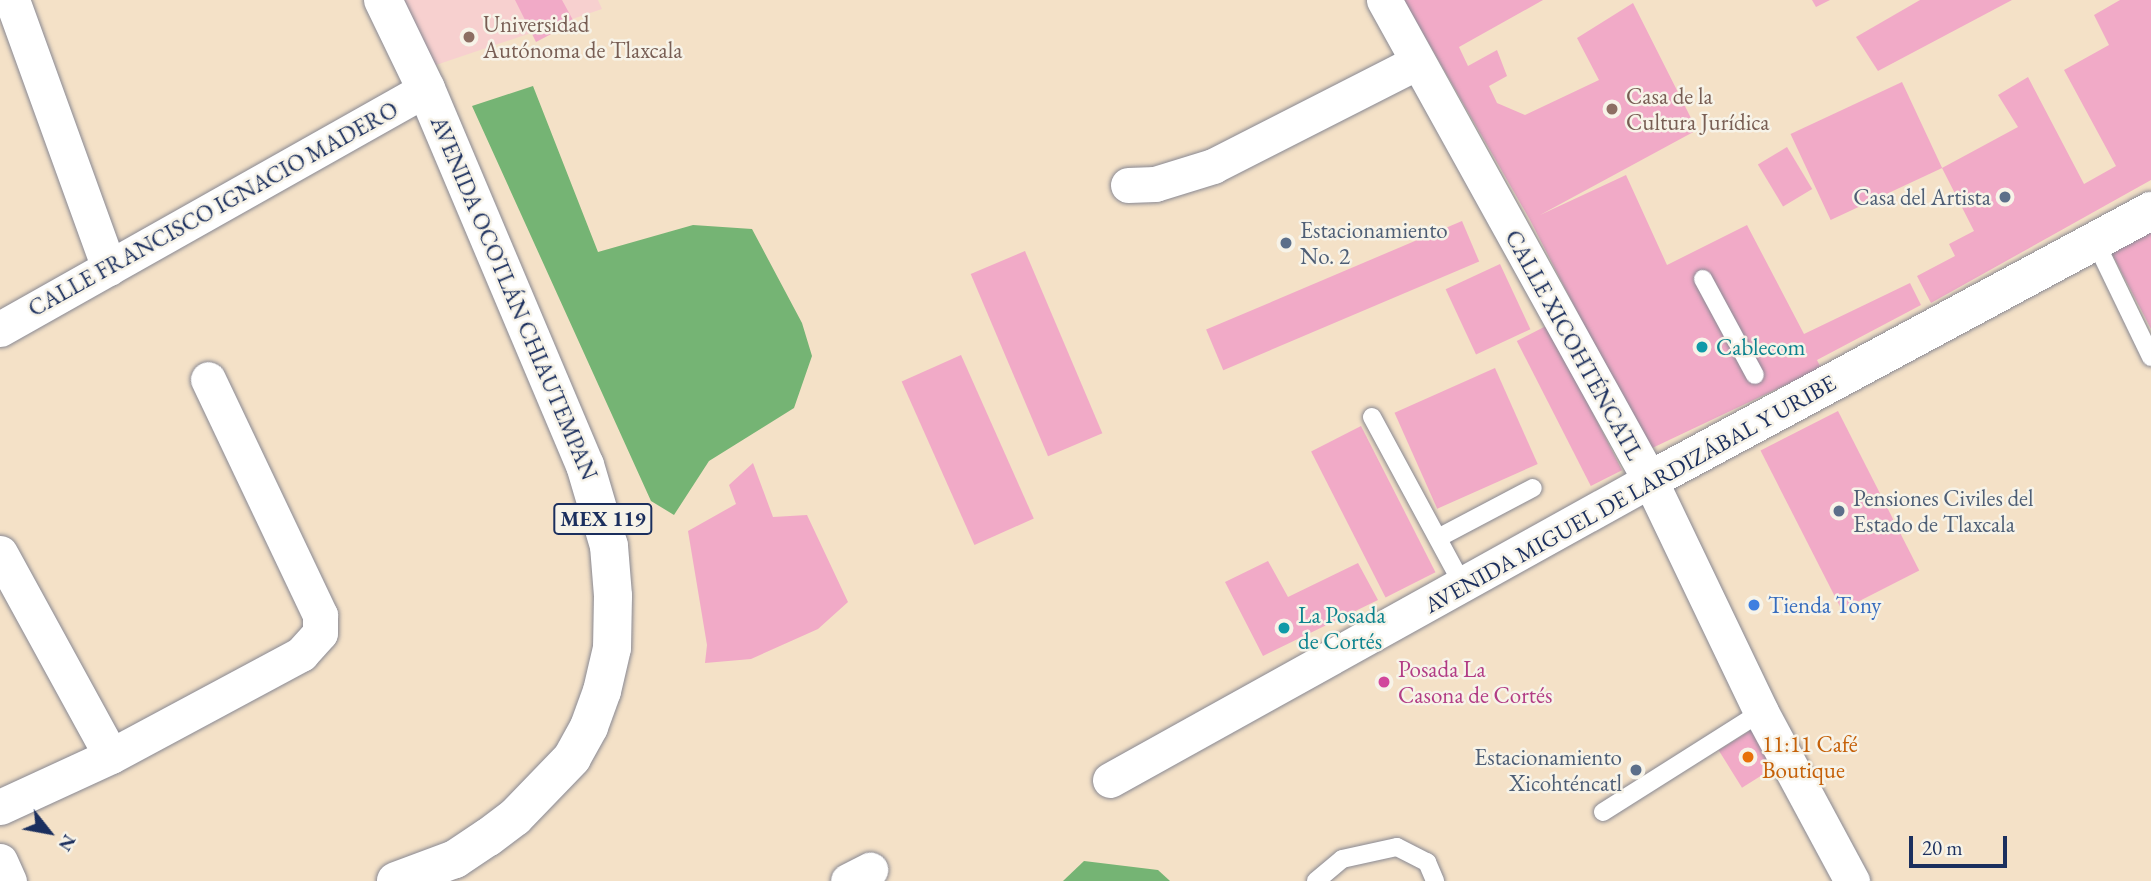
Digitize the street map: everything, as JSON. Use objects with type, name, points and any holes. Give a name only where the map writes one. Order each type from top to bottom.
[{"type":"main road","name":"AVENIDA OCOTLÁN CHIAUTEMPAN","points":[[383,0],[426,89],[523,314],[599,507],[609,546],[613,596],[612,648],[589,727],[572,758],[515,817],[454,859],[396,881]]},
{"type":"main road","name":"AVENIDA MIGUEL DE LARDIZÁBAL Y URIBE","points":[[1650,480],[1771,403],[2095,242],[2151,211]]},
{"type":"street","points":[[12,0],[109,268]]},
{"type":"street","name":"CALLE XICOHTÉNCATL","points":[[1384,0],[1650,480],[1761,712],[1852,881]]},
{"type":"street","points":[[1128,185],[1155,184],[1213,166],[1417,62]]},
{"type":"street","name":"CALLE FRANCISCO IGNACIO MADERO","points":[[0,328],[426,89]]},
{"type":"street","points":[[0,807],[111,756],[301,654],[320,633],[320,615],[208,379]]},
{"type":"street","name":"AVENIDA MIGUEL DE LARDIZÁBAL Y URIBE","points":[[1110,780],[1650,480]]},
{"type":"street","points":[[0,553],[111,756]]},
{"type":"street","points":[[0,860],[9,881]]},
{"type":"lane","points":[[2095,242],[2151,357]]},
{"type":"lane","points":[[1703,279],[1755,375]]},
{"type":"lane","points":[[1372,417],[1463,585]]},
{"type":"lane","points":[[1438,538],[1533,488]]},
{"type":"lane","points":[[1603,812],[1761,712]]},
{"type":"lane","points":[[1316,881],[1342,859],[1397,847],[1427,862],[1435,881]]},
{"type":"shaded area","name":"Universidad Autónoma de Tlaxcala","points":[[403,0],[598,0],[602,9],[433,66]]},
{"type":"green space","points":[[533,86],[598,252],[693,225],[752,229],[802,323],[812,356],[794,408],[709,461],[674,515],[651,501],[472,106]]},
{"type":"green space","points":[[1084,861],[1158,870],[1170,881],[1063,881]]},
{"type":"building","points":[[515,0],[562,0],[574,22],[536,42]]},
{"type":"building","points":[[1404,0],[1543,0],[1459,47],[1468,66],[1497,50],[1507,76],[1489,86],[1497,103],[1525,115],[1599,80],[1577,38],[1633,3],[1697,130],[1540,215],[1626,175],[1667,265],[1747,225],[1804,334],[1910,283],[1921,305],[1817,360],[1821,368],[1648,450],[1530,220]]},
{"type":"building","points":[[1812,0],[1830,0],[1816,7]]},
{"type":"building","points":[[1920,0],[2012,0],[1878,71],[1856,37]]},
{"type":"building","points":[[2120,0],[2151,0],[2151,180],[1931,303],[1917,276],[1955,256],[1949,244],[1974,231],[1942,168],[2018,127],[1998,95],[2028,77],[2084,184],[2116,166],[2064,70],[2109,45],[2094,15]]},
{"type":"building","points":[[1902,82],[1942,168],[1831,220],[1791,134]]},
{"type":"building","points":[[1787,147],[1812,189],[1783,207],[1758,165]]},
{"type":"building","points":[[1462,221],[1479,262],[1223,370],[1206,330]]},
{"type":"building","points":[[2151,223],[2151,329],[2108,246]]},
{"type":"building","points":[[1025,251],[1102,433],[1048,456],[971,274]]},
{"type":"building","points":[[1500,264],[1530,329],[1476,355],[1446,289]]},
{"type":"building","points":[[1548,325],[1622,470],[1591,486],[1517,341]]},
{"type":"building","points":[[961,355],[1034,519],[974,545],[902,381]]},
{"type":"building","points":[[1495,368],[1538,464],[1437,509],[1395,413]]},
{"type":"building","name":"Pensiones Civiles del Estado de Tlaxcala","points":[[1838,411],[1919,570],[1842,610],[1760,450]]},
{"type":"building","points":[[1361,426],[1435,572],[1386,598],[1311,451]]},
{"type":"building","points":[[753,463],[773,517],[807,515],[848,602],[818,629],[751,659],[705,663],[707,645],[688,531],[736,504],[729,485]]},
{"type":"building","name":"La Posada de Cortés","points":[[1268,561],[1288,597],[1358,563],[1378,600],[1263,656],[1225,582]]},
{"type":"building","name":"11:11 Café Boutique","points":[[1756,727],[1779,764],[1742,788],[1719,750]]},
{"type":"place","name":"Universidad Autónoma de Tlaxcala","points":[[469,37]]},
{"type":"place","name":"Casa de la Cultura Jurídica","points":[[1612,109]]},
{"type":"place","name":"Casa del Artista","points":[[2005,197]]},
{"type":"place","name":"Estacionamiento No. 2","points":[[1286,243]]},
{"type":"place","name":"Cablecom","points":[[1702,347]]},
{"type":"place","name":"Pensiones Civiles del Estado de Tlaxcala","points":[[1839,511]]},
{"type":"place","name":"Tienda Tony","points":[[1754,605]]},
{"type":"place","name":"La Posada de Cortés","points":[[1284,628]]},
{"type":"place","name":"Posada La Casona de Cortés","points":[[1384,682]]},
{"type":"place","name":"11:11 Café Boutique","points":[[1748,757]]},
{"type":"place","name":"Estacionamiento Xicohténcatl","points":[[1636,770]]}]
